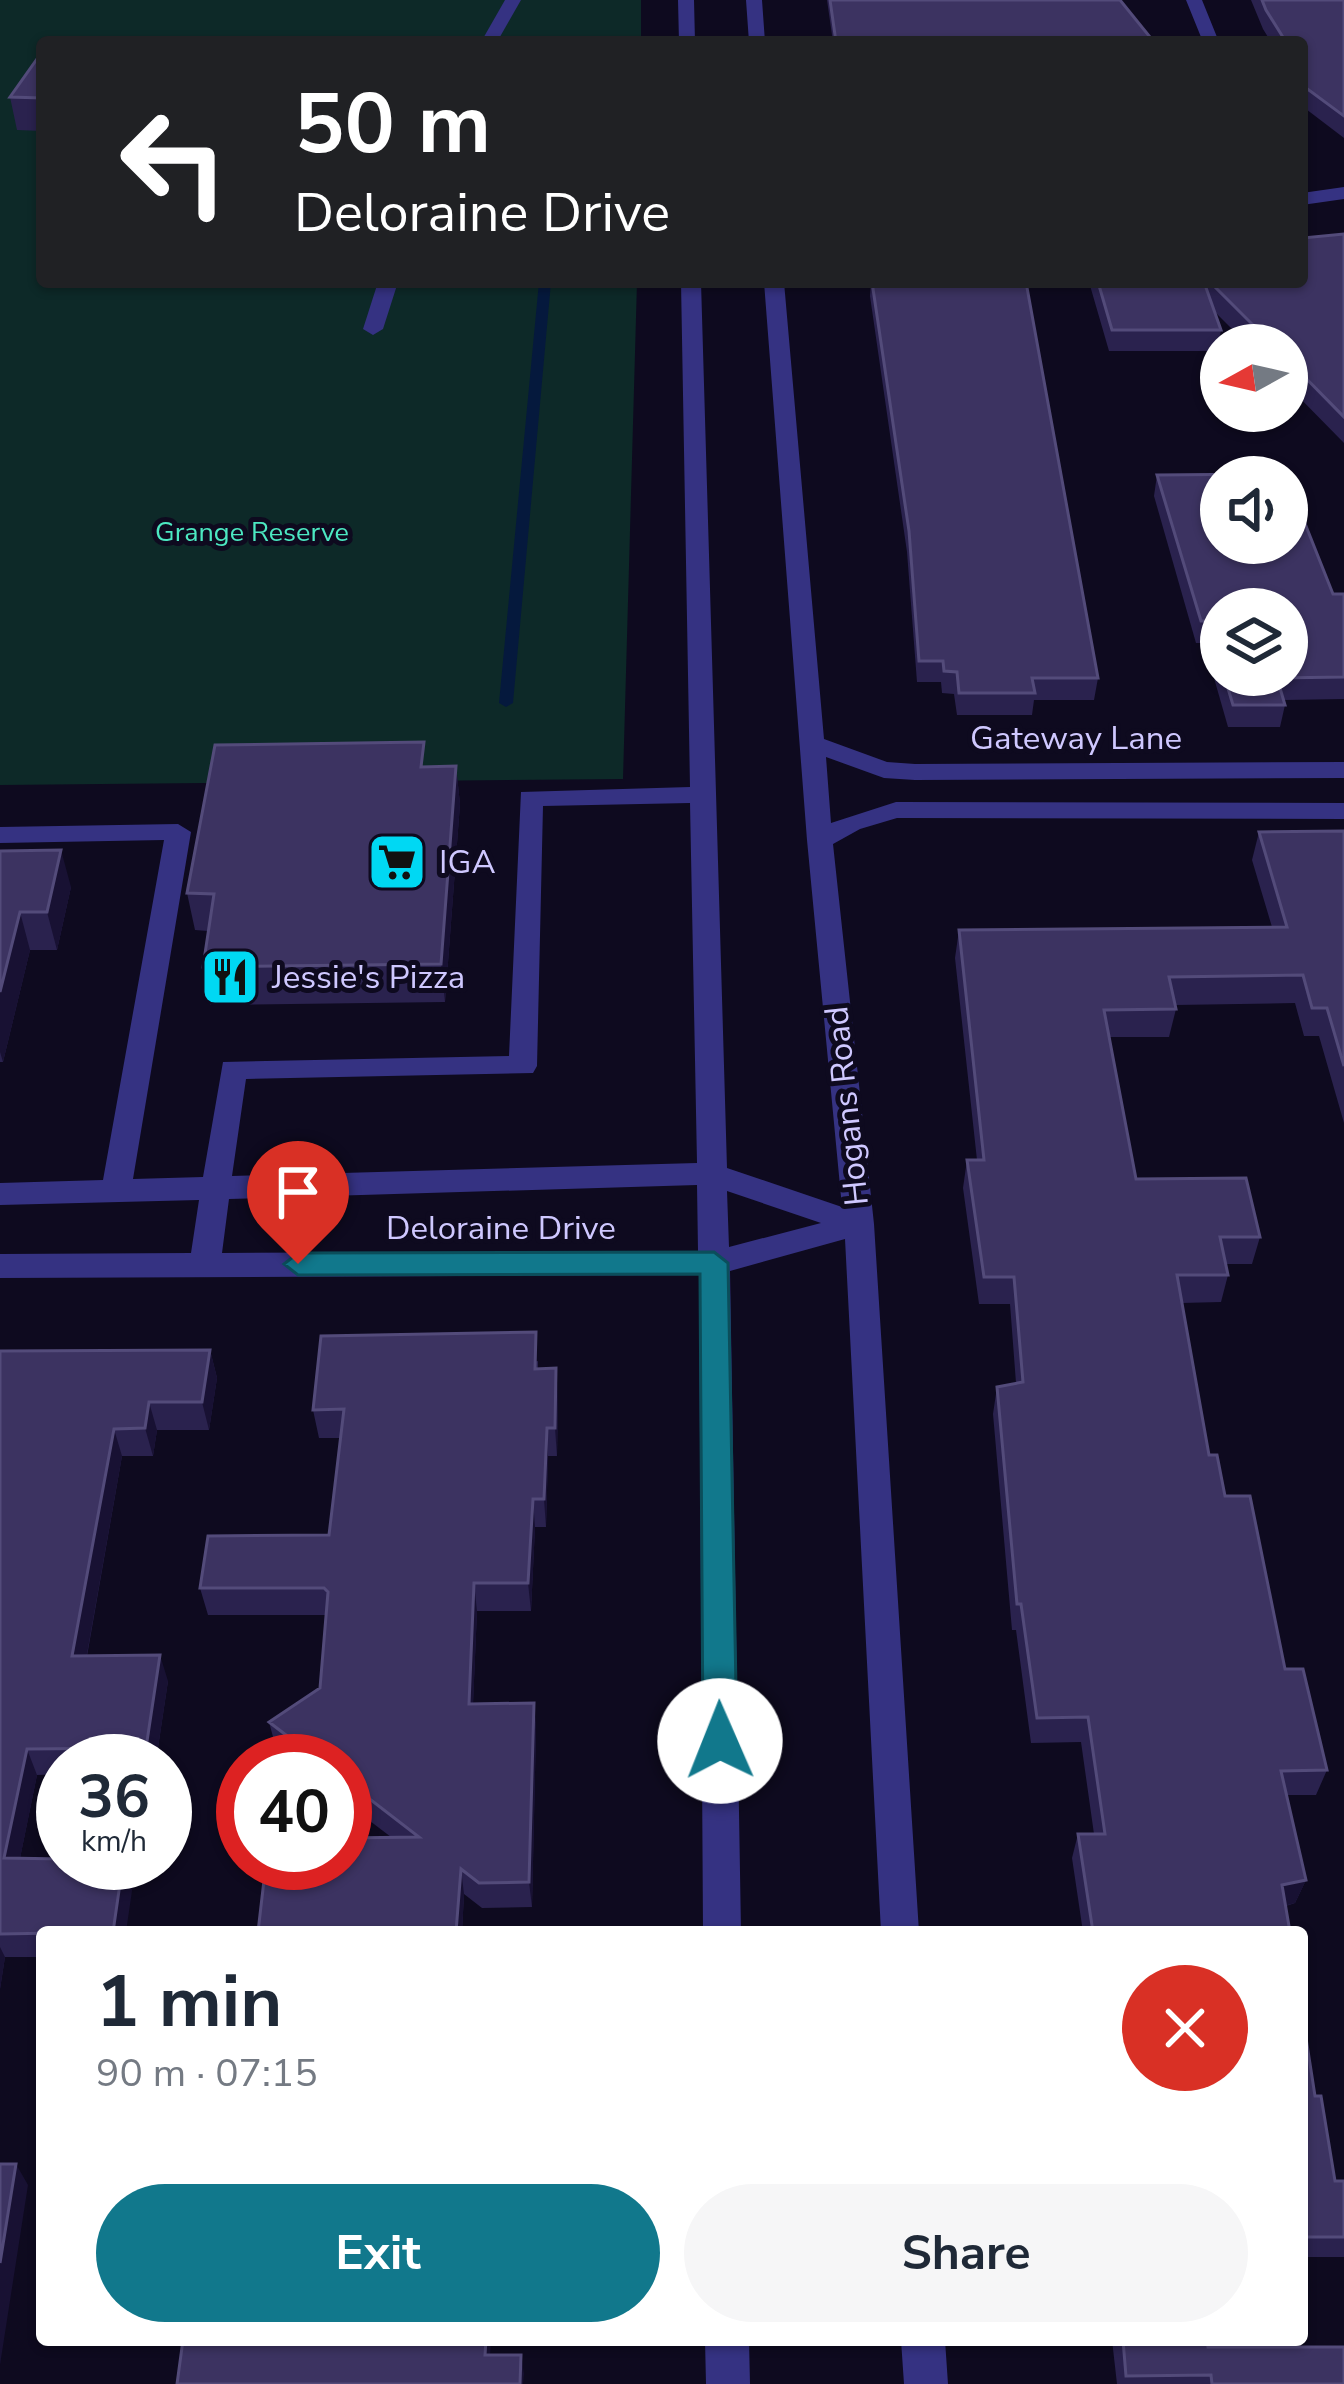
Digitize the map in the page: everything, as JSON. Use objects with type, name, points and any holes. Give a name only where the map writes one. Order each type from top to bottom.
[{"type":"street","points":[[492,36],[513,0]]},
{"type":"street","points":[[686,0],[686,36]]},
{"type":"street","points":[[754,0],[757,36]]},
{"type":"street","points":[[1194,0],[1209,36]]},
{"type":"street","points":[[1308,176],[1335,195]]},
{"type":"street","points":[[373,329],[386,288]]},
{"type":"street","points":[[691,288],[714,1263],[722,1926]]},
{"type":"street","name":"Hogans Road","points":[[775,288],[820,840],[859,1224],[900,1926]]},
{"type":"street","name":"Gateway Lane","points":[[814,744],[884,770],[915,772],[1344,770]]},
{"type":"street","points":[[205,1264],[233,1069],[523,1066],[530,798],[703,795]]},
{"type":"street","points":[[820,840],[851,823],[896,810],[1344,811]]},
{"type":"street","points":[[0,835],[178,832],[116,1191]]},
{"type":"street","points":[[711,1174],[859,1224]]},
{"type":"street","name":"Deloraine Drive","points":[[0,1194],[711,1174]]},
{"type":"street","name":"Deloraine Drive","points":[[0,1266],[714,1263],[859,1224]]},
{"type":"street","points":[[727,2346],[728,2384]]},
{"type":"street","points":[[923,2346],[926,2384]]},
{"type":"green space","name":"Grange Reserve","points":[[0,0],[641,0],[641,36],[36,36],[36,288],[637,288],[623,779],[0,785]]},
{"type":"building","points":[[830,0],[1120,0],[1149,36],[835,36]]},
{"type":"building","points":[[1262,0],[1344,0],[1344,116],[1308,89],[1308,36],[1282,36]]},
{"type":"building","points":[[36,60],[36,98],[10,97]]},
{"type":"building","points":[[1344,234],[1344,417],[1308,380],[1308,324],[1252,324],[1216,288],[1308,288],[1308,237]]},
{"type":"building","points":[[873,288],[1027,288],[1098,678],[1032,678],[1035,693],[959,693],[957,672],[944,671],[943,661],[919,661],[909,531]]},
{"type":"building","points":[[1100,288],[1206,288],[1219,324],[1200,324],[1200,330],[1112,330]]},
{"type":"building","points":[[1157,475],[1200,475],[1200,564],[1308,564],[1308,531],[1333,594],[1344,594],[1344,677],[1308,678],[1308,588],[1200,588],[1200,618]]},
{"type":"building","points":[[1230,696],[1282,696],[1285,705],[1233,705]]},
{"type":"building","points":[[424,742],[421,767],[456,766],[441,964],[203,967],[214,894],[187,893],[215,745]]},
{"type":"building","points":[[1344,831],[1344,1066],[1327,1008],[1312,1008],[1303,975],[1169,977],[1176,1009],[1104,1010],[1136,1179],[1246,1178],[1260,1237],[1220,1237],[1228,1275],[1177,1275],[1209,1455],[1217,1455],[1225,1496],[1250,1496],[1285,1669],[1303,1669],[1327,1770],[1281,1771],[1306,1880],[1282,1885],[1289,1926],[1092,1926],[1078,1834],[1105,1834],[1088,1717],[1037,1718],[1021,1604],[1017,1604],[997,1387],[1023,1382],[1014,1277],[984,1277],[967,1160],[984,1160],[959,930],[1287,927],[1259,832]]},
{"type":"building","points":[[61,850],[47,912],[20,912],[0,992],[0,851]]},
{"type":"building","points":[[536,1332],[535,1369],[556,1368],[555,1428],[547,1428],[544,1499],[533,1499],[528,1583],[474,1583],[469,1704],[534,1703],[529,1882],[479,1883],[461,1869],[456,1926],[259,1926],[263,1890],[372,1890],[372,1838],[419,1837],[372,1801],[372,1734],[285,1734],[269,1722],[320,1688],[328,1592],[324,1588],[200,1588],[208,1536],[329,1535],[344,1409],[313,1410],[321,1336]]},
{"type":"building","points":[[210,1350],[202,1402],[149,1402],[145,1428],[114,1429],[72,1656],[160,1655],[148,1734],[36,1734],[36,1749],[27,1749],[4,1858],[36,1859],[36,1890],[119,1890],[114,1926],[36,1926],[36,1933],[0,1934],[0,1351]]},
{"type":"building","points":[[1308,2051],[1335,2181],[1344,2181],[1344,2237],[1308,2237]]},
{"type":"building","points":[[0,2164],[16,2164],[0,2263]]},
{"type":"building","points":[[182,2346],[486,2346],[485,2355],[521,2355],[520,2384],[177,2384]]},
{"type":"building","points":[[1124,2346],[1344,2347],[1344,2384],[1212,2384],[1211,2375],[1126,2376]]},
{"type":"waterway","points":[[506,703],[544,288]]},
{"type":"place","name":"IGA","points":[[397,862]]},
{"type":"place","name":"Jessie's Pizza","points":[[230,977]]},
{"type":"route","points":[[298,1264],[714,1263],[720,1741]]}]
